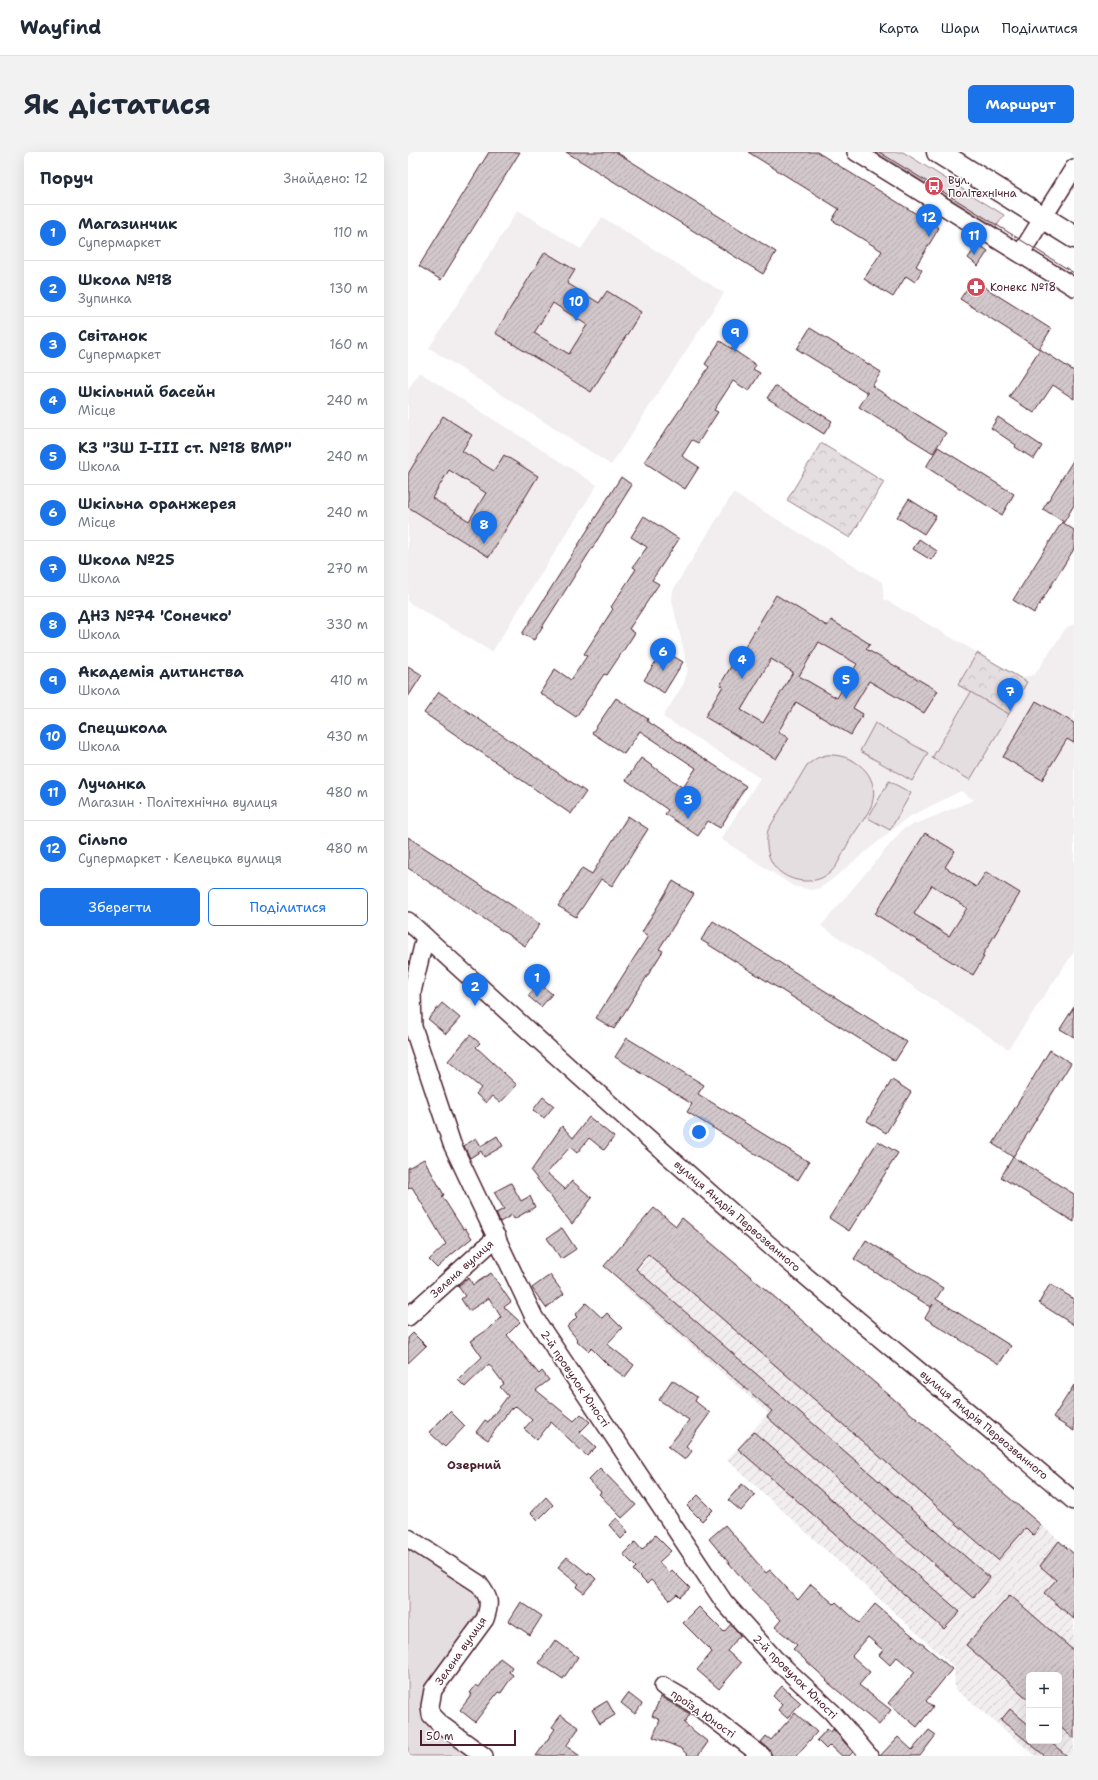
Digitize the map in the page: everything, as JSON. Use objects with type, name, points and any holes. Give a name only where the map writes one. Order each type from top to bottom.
[{"type":"main road","points":[[938,152],[1074,237]]},
{"type":"street","points":[[856,152],[1074,287]]},
{"type":"street","points":[[1021,253],[1074,168]]},
{"type":"street","name":"вулиця Андрія Первозванного","points":[[408,921],[520,1024],[770,1245],[999,1436],[1074,1501]]},
{"type":"street","name":"2-й провулок Юності","points":[[425,937],[412,992],[413,1027],[452,1144],[534,1317],[724,1602],[774,1658],[832,1712],[868,1756]]},
{"type":"street","name":"Зелена вулиця","points":[[408,1317],[497,1237]]},
{"type":"street","name":"Зелена вулиця","points":[[408,1538],[479,1584],[488,1595],[489,1607],[485,1619],[434,1690],[430,1706],[432,1715],[439,1723],[484,1756]]},
{"type":"street","name":"проїзд Юності","points":[[663,1686],[697,1706],[762,1756]]},
{"type":"shaded area","points":[[518,210],[581,249],[602,217],[724,293],[611,465],[429,348]]},
{"type":"shaded area","points":[[419,372],[597,485],[492,652],[408,602],[408,390]]},
{"type":"shaded area","points":[[733,493],[882,582],[884,599],[1022,678],[1035,674],[1066,628],[1074,624],[1074,952],[1008,1049],[821,926],[903,829],[974,800],[961,791],[907,818],[830,881],[820,888],[811,890],[793,886],[721,839],[760,778],[663,717],[684,683],[688,669],[672,601],[673,590]]},
{"type":"shaded area","points":[[683,1217],[1074,1553],[1074,1756],[1036,1756],[955,1689],[954,1667],[727,1460],[768,1413],[623,1286]]},
{"type":"green space","points":[[866,152],[903,152],[1004,215],[996,227],[879,154],[876,158]]},
{"type":"green space","points":[[821,443],[884,482],[850,538],[787,500]]},
{"type":"green space","points":[[977,653],[1027,682],[1009,714],[958,685]]},
{"type":"green space","points":[[971,692],[1009,714],[970,780],[932,758]]},
{"type":"green space","points":[[875,723],[928,753],[912,781],[860,751]]},
{"type":"green space","points":[[826,755],[836,755],[855,762],[869,775],[874,793],[872,804],[851,838],[837,865],[831,872],[812,881],[798,880],[786,876],[772,863],[767,847],[768,830],[807,765],[817,758]]},
{"type":"green space","points":[[889,781],[911,793],[890,830],[868,818]]},
{"type":"green space","points":[[408,1538],[479,1584],[489,1607],[430,1706],[484,1756],[408,1756]]},
{"type":"building","points":[[489,152],[520,152],[441,280],[419,266]]},
{"type":"building","points":[[566,152],[616,152],[776,252],[763,274]]},
{"type":"building","points":[[748,152],[817,152],[939,228],[916,266],[922,270],[915,282],[906,276],[893,297],[864,279],[882,251],[832,220],[839,209]]},
{"type":"building","points":[[978,244],[988,251],[978,266],[968,258]]},
{"type":"building","points":[[545,252],[575,270],[567,283],[599,303],[607,291],[641,312],[591,392],[495,333]],"holes":[[[553,303],[587,325],[569,354],[534,333]]]},
{"type":"building","points":[[973,280],[1051,329],[1039,349],[960,299]]},
{"type":"building","points":[[810,328],[881,372],[872,386],[946,433],[933,453],[859,407],[868,393],[797,349]]},
{"type":"building","points":[[720,341],[756,365],[753,369],[760,373],[749,391],[733,381],[714,410],[718,412],[698,443],[692,440],[682,456],[699,467],[685,489],[644,462],[709,367],[705,364]]},
{"type":"building","points":[[1040,349],[1074,371],[1074,399],[1053,385],[1034,413],[1009,397]]},
{"type":"building","points":[[775,386],[832,421],[824,434],[767,398]]},
{"type":"building","points":[[443,416],[472,435],[462,451],[494,471],[504,455],[538,476],[489,557],[408,507],[408,474]],"holes":[[[449,470],[486,493],[469,521],[432,498]]]},
{"type":"building","points":[[998,417],[1042,446],[1034,459],[1015,447],[1016,445],[991,428]]},
{"type":"building","points":[[938,447],[1014,494],[1002,515],[926,467]]},
{"type":"building","points":[[1074,459],[1074,505],[1064,522],[1043,509]]},
{"type":"building","points":[[621,477],[632,485],[534,640],[522,634]]},
{"type":"building","points":[[909,499],[936,516],[924,534],[897,517]]},
{"type":"building","points":[[644,516],[679,539],[652,580],[659,584],[629,629],[635,633],[607,675],[604,674],[576,717],[540,693],[555,669],[571,680],[587,656],[584,654],[613,609],[611,607],[636,569],[633,567],[647,547],[631,537]]},
{"type":"building","points":[[1062,522],[1074,530],[1074,549],[1034,613],[1013,600]]},
{"type":"building","points":[[919,539],[937,551],[931,560],[913,549]]},
{"type":"building","points":[[776,595],[827,626],[831,620],[870,644],[866,649],[938,691],[924,713],[869,681],[853,708],[863,714],[851,735],[796,702],[778,732],[789,738],[776,759],[705,717],[723,686],[720,685],[736,658],[738,659]],"holes":[[[819,642],[857,664],[837,698],[799,676]],[[771,659],[793,672],[763,723],[741,710]]]},
{"type":"building","points":[[663,650],[683,662],[664,693],[644,680]]},
{"type":"building","points":[[408,666],[422,675],[408,697]]},
{"type":"building","points":[[439,692],[586,792],[571,814],[424,713]]},
{"type":"building","points":[[616,698],[648,719],[647,721],[746,786],[720,828],[708,821],[698,836],[665,814],[668,810],[626,780],[641,758],[683,788],[696,768],[640,731],[624,754],[592,733]]},
{"type":"building","points":[[1036,701],[1074,723],[1074,743],[1067,739],[1042,780],[1003,757]]},
{"type":"building","points":[[628,816],[648,829],[612,886],[601,879],[576,917],[558,906],[582,868],[592,874]]},
{"type":"building","points":[[925,833],[955,851],[945,867],[976,887],[986,872],[1020,893],[982,956],[984,957],[973,975],[875,914]],"holes":[[[932,885],[967,908],[949,936],[914,914]]]},
{"type":"building","points":[[408,837],[540,924],[525,946],[408,868]]},
{"type":"building","points":[[673,881],[694,894],[659,949],[663,951],[614,1029],[596,1018],[648,936],[642,932]]},
{"type":"building","points":[[713,921],[907,1042],[895,1061],[701,940]]},
{"type":"building","points":[[539,983],[552,994],[541,1007],[528,996]]},
{"type":"building","points":[[442,1003],[460,1018],[446,1034],[428,1019]]},
{"type":"building","points":[[1074,1007],[1074,1037],[1060,1029]]},
{"type":"building","points":[[470,1035],[480,1043],[476,1047],[517,1085],[500,1103],[492,1096],[486,1103],[476,1094],[481,1088],[448,1061]]},
{"type":"building","points":[[627,1038],[704,1085],[698,1094],[809,1162],[798,1180],[687,1112],[692,1104],[615,1057]]},
{"type":"building","points":[[1050,1050],[1071,1063],[1013,1157],[993,1144]]},
{"type":"building","points":[[892,1080],[911,1092],[886,1133],[867,1121]]},
{"type":"building","points":[[543,1097],[554,1106],[544,1118],[533,1110]]},
{"type":"building","points":[[589,1117],[614,1137],[604,1150],[589,1138],[577,1153],[570,1147],[547,1173],[565,1189],[572,1181],[592,1198],[572,1224],[531,1171],[562,1126],[573,1138]]},
{"type":"building","points":[[497,1136],[503,1146],[484,1157],[481,1151],[470,1158],[464,1146],[476,1138],[481,1146]]},
{"type":"building","points":[[878,1141],[898,1153],[849,1231],[829,1218]]},
{"type":"building","points":[[1013,1157],[1074,1194],[1074,1222],[1001,1177]]},
{"type":"building","points":[[424,1159],[444,1195],[442,1196],[463,1229],[465,1228],[472,1238],[437,1268],[429,1260],[446,1244],[412,1187],[408,1189],[408,1168]]},
{"type":"building","points":[[511,1183],[521,1201],[530,1196],[535,1207],[514,1219],[512,1215],[500,1222],[496,1213],[504,1209],[494,1192]]},
{"type":"building","points":[[654,1208],[676,1226],[682,1218],[1041,1525],[1033,1535],[1026,1528],[998,1560],[648,1254],[636,1269],[990,1578],[973,1598],[767,1417],[772,1411],[604,1266]]},
{"type":"building","points":[[562,1228],[576,1249],[561,1259],[547,1238]]},
{"type":"building","points":[[866,1240],[943,1288],[936,1299],[1011,1346],[999,1364],[925,1318],[933,1304],[931,1307],[854,1259]]},
{"type":"building","points":[[491,1273],[511,1302],[504,1307],[520,1322],[507,1335],[539,1374],[542,1371],[549,1380],[536,1390],[574,1421],[581,1414],[590,1422],[580,1432],[596,1447],[587,1456],[551,1422],[537,1440],[524,1429],[532,1420],[516,1406],[512,1410],[511,1408],[488,1440],[476,1432],[485,1420],[488,1422],[508,1396],[500,1387],[504,1384],[489,1364],[465,1387],[458,1380],[482,1357],[471,1341],[490,1328],[501,1317],[489,1298],[469,1311],[461,1299],[465,1296],[458,1286],[469,1278],[473,1285]]},
{"type":"building","points":[[550,1275],[564,1294],[546,1308],[532,1288]]},
{"type":"building","points":[[1050,1284],[1074,1299],[1074,1325],[1039,1303]]},
{"type":"building","points":[[586,1303],[602,1318],[607,1313],[622,1328],[607,1344],[634,1365],[625,1377],[608,1365],[591,1348],[588,1351],[576,1340],[577,1339],[567,1327],[577,1317],[575,1315]]},
{"type":"building","points":[[413,1333],[426,1346],[408,1363],[408,1338]]},
{"type":"building","points":[[672,1380],[697,1397],[695,1401],[710,1413],[686,1446],[692,1451],[685,1460],[668,1447],[689,1420],[659,1400]]},
{"type":"building","points":[[1074,1385],[1074,1431],[1053,1418]]},
{"type":"building","points":[[450,1411],[465,1426],[445,1447],[429,1432]]},
{"type":"building","points":[[754,1432],[960,1612],[944,1629],[738,1449]]},
{"type":"building","points":[[600,1468],[636,1505],[622,1518],[599,1494],[601,1492],[588,1480]]},
{"type":"building","points":[[742,1484],[755,1495],[741,1511],[728,1500]]},
{"type":"building","points":[[698,1495],[713,1510],[702,1521],[687,1506]]},
{"type":"building","points":[[546,1497],[553,1505],[538,1520],[531,1513]]},
{"type":"building","points":[[617,1518],[628,1532],[621,1539],[609,1525]]},
{"type":"building","points":[[725,1525],[766,1573],[770,1570],[798,1600],[811,1584],[834,1604],[836,1602],[859,1623],[875,1604],[952,1669],[926,1701],[933,1707],[917,1727],[888,1703],[915,1672],[897,1657],[890,1665],[879,1655],[883,1650],[868,1637],[852,1656],[870,1672],[859,1685],[891,1710],[879,1725],[826,1681],[827,1680],[793,1649],[797,1645],[775,1627],[781,1620],[750,1588],[709,1539]]},
{"type":"building","points":[[655,1535],[671,1551],[659,1562],[669,1573],[672,1570],[690,1588],[680,1597],[677,1594],[670,1600],[651,1580],[647,1584],[633,1570],[636,1567],[623,1554],[635,1542],[642,1550]]},
{"type":"building","points":[[1059,1541],[1074,1554],[1074,1619],[1044,1593],[1056,1580],[1040,1566]]},
{"type":"building","points":[[567,1557],[588,1574],[589,1572],[596,1579],[584,1593],[576,1587],[579,1584],[558,1567]]},
{"type":"building","points":[[1010,1595],[1074,1651],[1074,1739],[1062,1729],[1062,1672],[1026,1672],[1026,1697],[966,1645]]},
{"type":"building","points":[[521,1602],[542,1616],[530,1635],[509,1621]]},
{"type":"building","points":[[699,1607],[724,1632],[731,1624],[740,1635],[727,1651],[741,1663],[719,1689],[697,1670],[712,1652],[683,1623]]},
{"type":"building","points":[[555,1640],[578,1657],[563,1679],[539,1663]]},
{"type":"building","points":[[500,1658],[512,1667],[509,1672],[513,1675],[501,1693],[498,1692],[475,1722],[460,1710],[472,1694],[470,1693],[476,1685],[479,1687]]},
{"type":"building","points":[[782,1686],[801,1703],[787,1718],[778,1710],[782,1705],[773,1696]]},
{"type":"building","points":[[628,1693],[642,1704],[635,1714],[621,1703]]},
{"type":"building","points":[[661,1697],[690,1714],[684,1723],[708,1742],[698,1756],[689,1756],[680,1748],[653,1737],[660,1720],[652,1716]]},
{"type":"building","points":[[607,1701],[615,1715],[600,1724],[592,1710]]},
{"type":"building","points":[[1010,1709],[1026,1722],[1026,1740],[1001,1720]]},
{"type":"building","points":[[795,1713],[817,1732],[796,1756],[772,1756],[768,1748],[761,1742],[766,1736],[771,1740]]},
{"type":"building","points":[[561,1715],[579,1728],[566,1746],[580,1756],[536,1756],[555,1729],[552,1727]]},
{"type":"building","points":[[827,1729],[831,1732],[833,1729],[853,1752],[849,1756],[842,1756],[830,1745],[826,1749],[817,1740]]},
{"type":"building","points":[[929,1730],[936,1735],[920,1756],[880,1756],[898,1737],[912,1750]]},
{"type":"building","points":[[1030,1744],[1053,1744],[1067,1756],[1045,1756]]},
{"type":"tram line","points":[[879,152],[1074,273]]},
{"type":"place","name":"Вул. Політехнічна","points":[[934,186]]},
{"type":"place","name":"Сільпо","points":[[929,237]]},
{"type":"place","name":"Лучанка","points":[[974,255]]},
{"type":"place","name":"Конекс №18","points":[[976,287]]},
{"type":"place","name":"Спецшкола","points":[[576,321]]},
{"type":"place","name":"Академія дитинства","points":[[735,352]]},
{"type":"place","name":"ДНЗ №74 'Сонечко'","points":[[484,544]]},
{"type":"place","name":"Шкільна оранжерея","points":[[663,671]]},
{"type":"place","name":"Шкільний басейн","points":[[742,679]]},
{"type":"place","name":"КЗ \"ЗШ І-ІІІ ст. №18 ВМР\"","points":[[846,699]]},
{"type":"place","name":"Школа №25","points":[[1010,711]]},
{"type":"place","name":"Світанок","points":[[688,819]]},
{"type":"place","name":"Магазинчик","points":[[537,997]]},
{"type":"place","name":"Школа №18","points":[[475,1006]]},
{"type":"district","name":"Озерний","points":[[474,1465]]}]
